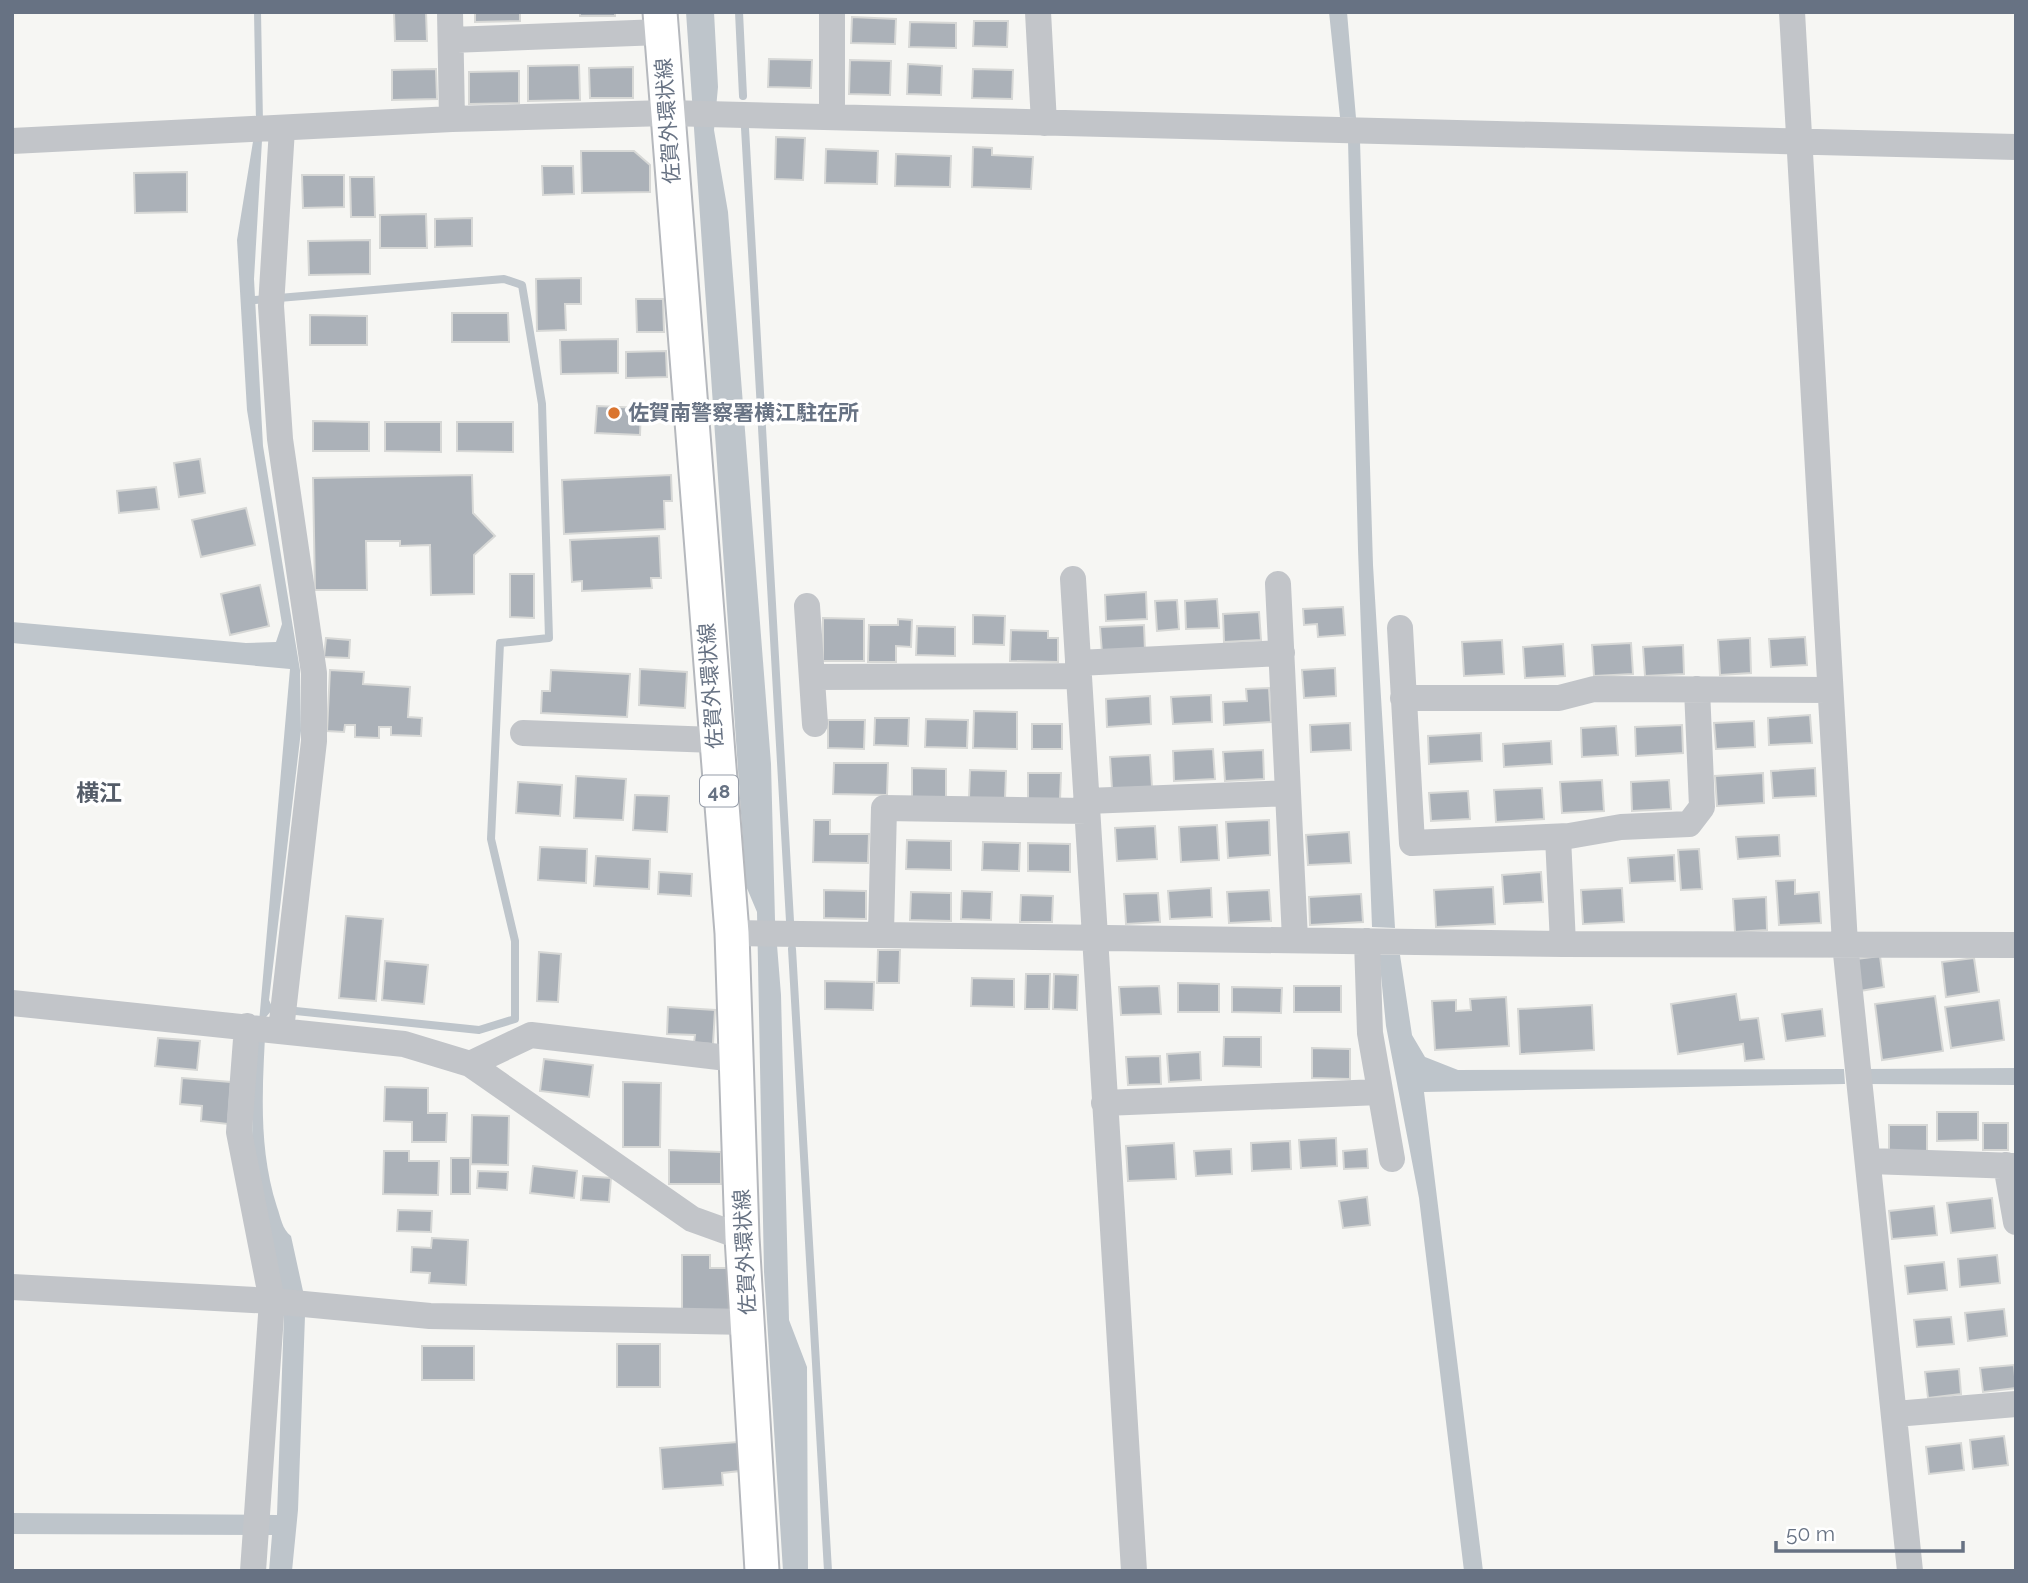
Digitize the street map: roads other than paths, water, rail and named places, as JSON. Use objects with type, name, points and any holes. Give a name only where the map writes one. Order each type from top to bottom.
[{"type":"main road","name":"佐賀外環状線","points":[[660,22],[672,113],[715,740],[742,933],[736,1059],[742,1237],[762,1571]]},
{"type":"street","points":[[450,12],[452,119]]},
{"type":"street","points":[[832,12],[832,116]]},
{"type":"street","points":[[1038,12],[1044,123]]},
{"type":"street","points":[[1792,12],[1845,944],[1910,1571]]},
{"type":"street","points":[[451,40],[660,22]]},
{"type":"street","points":[[12,141],[452,119],[672,113],[2016,147]]},
{"type":"street","points":[[267,130],[271,297],[280,439],[313,673],[314,741],[282,1016]]},
{"type":"street","points":[[1073,579],[1134,1571]]},
{"type":"street","points":[[1278,584],[1295,939]]},
{"type":"street","points":[[807,606],[815,724]]},
{"type":"street","points":[[1400,628],[1412,843],[1558,837],[1621,827],[1689,824],[1702,807],[1697,689]]},
{"type":"street","points":[[812,677],[1079,670],[1282,653]]},
{"type":"street","points":[[1404,698],[1559,698],[1594,689],[1830,690]]},
{"type":"street","points":[[523,733],[715,740]]},
{"type":"street","points":[[881,933],[884,808],[1087,806],[1288,793]]},
{"type":"street","points":[[1558,837],[1563,944]]},
{"type":"street","points":[[742,933],[1563,944],[2016,945]]},
{"type":"street","points":[[1367,941],[1370,1033],[1392,1159]]},
{"type":"street","points":[[12,1003],[247,1026],[282,1016],[404,1044],[470,1064],[692,1219],[742,1237]]},
{"type":"street","points":[[247,1026],[239,1132],[286,1302],[258,1510],[253,1571]]},
{"type":"street","points":[[470,1064],[531,1035],[736,1059]]},
{"type":"street","points":[[1104,1103],[1380,1092]]},
{"type":"street","points":[[1869,1161],[2011,1165],[2016,1222]]},
{"type":"street","points":[[12,1287],[286,1302],[430,1316],[749,1322]]},
{"type":"street","points":[[1895,1414],[2016,1404]]},
{"type":"waterway","points":[[739,12],[743,96]]},
{"type":"waterway","points":[[745,128],[790,921]]},
{"type":"waterway","points":[[255,300],[504,279],[522,285],[542,404],[549,638],[500,643],[491,839],[515,941],[515,1019],[479,1030],[286,1010]]},
{"type":"waterway","points":[[792,949],[828,1571]]},
{"type":"place","name":"佐賀南警察署横江駐在所","points":[[614,413]]},
{"type":"district","name":"横江","points":[[99,793]]}]
